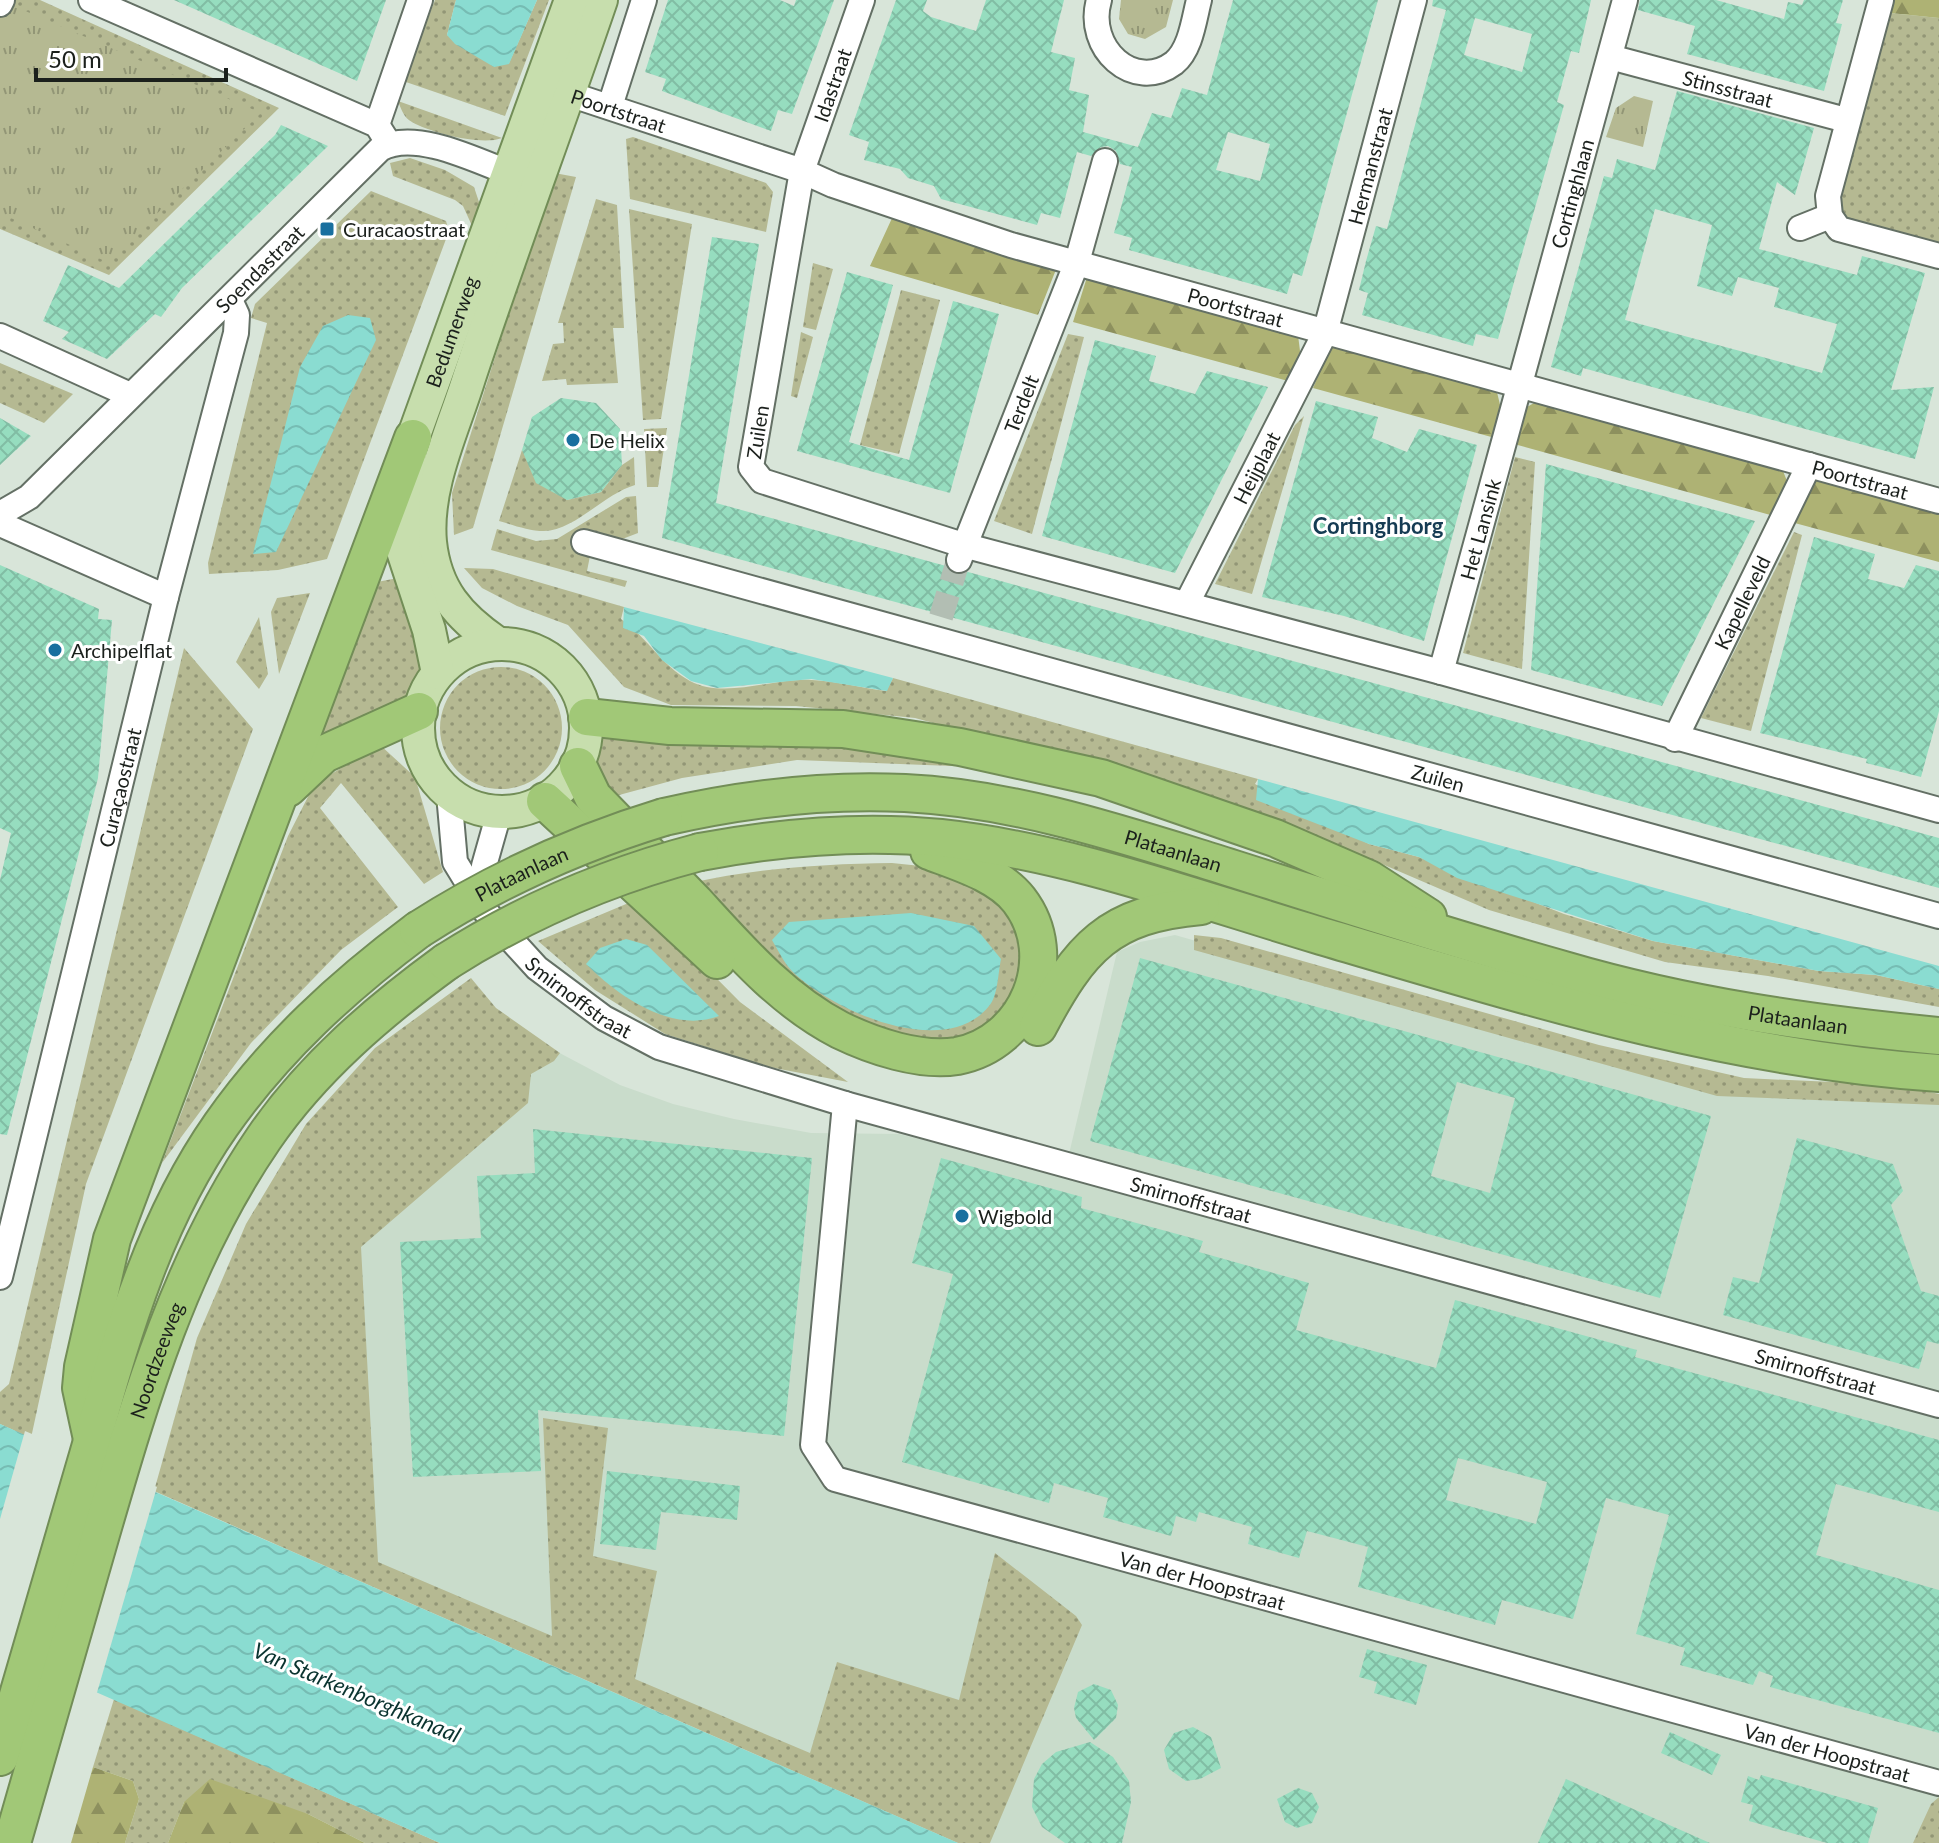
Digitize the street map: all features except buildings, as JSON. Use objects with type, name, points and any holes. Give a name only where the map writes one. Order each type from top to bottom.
[{"type":"highway","points":[[96,1373],[101,1278],[117,1227],[413,438]]},
{"type":"highway","points":[[279,797],[324,754],[419,711]]},
{"type":"highway","points":[[587,717],[670,726],[843,729],[960,747],[1101,778],[1275,838],[1369,879],[1463,940]]},
{"type":"highway","points":[[578,766],[593,797],[794,1003],[842,1031],[893,1050],[934,1057],[974,1052],[1007,1032],[1029,1001],[1039,961],[1032,922],[1017,897],[979,871],[890,835]]},
{"type":"highway","name":"Plataanlaan","points":[[418,930],[463,901],[561,852],[664,817],[764,797],[839,792],[970,799],[1032,810],[1121,834],[1463,940],[1657,995],[1765,1016],[1939,1036]]},
{"type":"highway","points":[[545,801],[750,991],[802,1033],[855,1060],[920,1077],[979,1073],[1015,1055],[1032,1038],[1063,980],[1086,950],[1123,924],[1166,909],[1217,905]]},
{"type":"highway","name":"Plataanlaan","points":[[446,962],[526,915],[568,895],[626,873],[700,852],[803,836],[941,838],[1039,855],[1638,1026],[1788,1055],[1939,1073]]},
{"type":"highway","name":"Noordzeeweg","points":[[2,1751],[92,1439],[96,1373],[166,1219],[220,1126],[252,1084],[345,985],[418,930]]},
{"type":"highway","name":"Noordzeeweg","points":[[12,1843],[142,1393],[207,1234],[265,1136],[361,1029],[446,962]]},
{"type":"main road","name":"Bedumerweg","points":[[556,89],[571,0]]},
{"type":"main road","name":"Bedumerweg","points":[[438,673],[429,630],[403,551],[404,487],[413,438],[556,89],[601,0]]},
{"type":"main road","name":"Bedumerweg","points":[[497,643],[460,615],[439,583],[430,540],[430,516],[443,459],[522,178]]},
{"type":"main road","points":[[497,643],[531,648],[558,663],[577,687],[587,717],[586,741],[578,766],[566,784],[545,801],[526,810],[499,813],[474,808],[449,794],[423,757],[417,726],[419,711],[438,673],[467,651],[497,643]]},
{"type":"street","points":[[91,0],[137,9],[383,134],[421,142],[522,178]]},
{"type":"street","name":"Soendastraat","points":[[0,514],[29,497],[230,300],[383,134],[388,91],[420,0]]},
{"type":"street","points":[[610,106],[644,0]]},
{"type":"street","name":"Idastraat","points":[[802,171],[862,0]]},
{"type":"street","points":[[1099,0],[1094,17],[1100,43],[1114,61],[1130,69],[1152,70],[1173,63],[1186,48],[1199,0]]},
{"type":"street","name":"Hermanstraat","points":[[1325,333],[1414,0]]},
{"type":"street","name":"Cortinghlaan","points":[[1521,387],[1625,0]]},
{"type":"street","points":[[1881,0],[1846,120],[1828,196],[1830,216],[1839,229],[1939,256]]},
{"type":"street","name":"Stinsstraat","points":[[1610,57],[1846,120]]},
{"type":"street","name":"Poortstraat","points":[[556,89],[802,171],[943,223],[1325,333],[1939,501]]},
{"type":"street","name":"Terdelt","points":[[961,553],[1077,262],[1105,161]]},
{"type":"street","name":"Zuilen","points":[[802,171],[751,467],[762,481],[961,553],[1187,603],[1939,810]]},
{"type":"street","points":[[1800,228],[1830,216]]},
{"type":"street","name":"Curaçaostraat","points":[[0,1277],[166,597],[236,333],[237,315],[230,300]]},
{"type":"street","name":"Heijplaat","points":[[1187,603],[1325,333]]},
{"type":"street","points":[[0,336],[130,395]]},
{"type":"street","name":"Het Lansink","points":[[1441,672],[1521,387]]},
{"type":"street","name":"Kapelleveld","points":[[1675,739],[1809,465]]},
{"type":"street","points":[[0,524],[166,597]]},
{"type":"street","name":"Zuilen","points":[[584,542],[938,627],[1939,916]]},
{"type":"street","name":"Smirnoffstraat","points":[[449,794],[455,862],[485,911],[537,968],[604,1018],[659,1047],[845,1104],[1939,1405]]},
{"type":"street","points":[[485,911],[484,866],[499,813]]},
{"type":"street","name":"Van der Hoopstraat","points":[[845,1104],[813,1445],[835,1479],[1939,1783]]},
{"type":"shaded area","points":[[1175,935],[1711,1088],[1939,1099],[1939,1843],[921,1843],[272,1555],[307,1337],[343,1246],[554,1050],[620,1085],[673,1104],[734,1119],[811,1133],[899,1134],[1064,1175],[1117,952],[1140,942]]},
{"type":"green space","points":[[0,0],[261,113],[107,262],[0,213]]},
{"type":"green space","points":[[12,0],[40,0],[279,108],[109,275],[0,229],[3,78]]},
{"type":"green space","points":[[435,0],[456,0],[447,35],[509,63],[537,0],[549,0],[505,116],[403,81]]},
{"type":"green space","points":[[1121,0],[1173,0],[1166,27],[1145,39],[1128,34],[1119,19]]},
{"type":"green space","points":[[1893,0],[1939,0],[1939,18],[1890,13]]},
{"type":"green space","points":[[1890,13],[1939,18],[1939,243],[1852,222],[1841,215],[1837,204]]},
{"type":"green space","points":[[1634,96],[1653,101],[1643,147],[1606,137],[1616,108]]},
{"type":"green space","points":[[398,101],[502,138],[470,139],[431,130],[409,120]]},
{"type":"green space","points":[[633,137],[766,183],[773,192],[766,232],[630,199],[626,139]]},
{"type":"green space","points":[[410,158],[445,170],[474,187],[482,211],[473,228],[463,206],[455,200],[393,176],[390,163]]},
{"type":"green space","points":[[549,172],[576,177],[473,528],[454,535],[452,493],[530,247]]},
{"type":"green space","points":[[371,191],[446,221],[449,231],[327,559],[278,570],[209,574],[208,563],[267,323],[251,318],[255,304]]},
{"type":"green space","points":[[596,199],[617,205],[624,328],[613,328],[618,383],[567,385],[566,379],[542,381],[553,344],[564,343],[563,323],[558,323]]},
{"type":"green space","points":[[629,209],[692,224],[661,419],[643,420]]},
{"type":"green space","points":[[893,216],[1057,267],[1038,315],[870,266]]},
{"type":"green space","points":[[813,263],[833,269],[816,330],[803,327]]},
{"type":"green space","points":[[1087,277],[1298,335],[1301,359],[1288,381],[1073,322]]},
{"type":"green space","points":[[901,290],[940,300],[899,454],[860,445]]},
{"type":"green space","points":[[801,332],[813,337],[797,398],[791,396]]},
{"type":"green space","points":[[1068,334],[1084,337],[1032,534],[994,521]]},
{"type":"green space","points":[[1332,344],[1496,388],[1502,413],[1495,438],[1313,388]]},
{"type":"green space","points":[[0,363],[73,394],[44,423],[0,403]]},
{"type":"green space","points":[[1539,400],[1781,466],[1789,486],[1774,516],[1514,444],[1522,410]]},
{"type":"green space","points":[[1304,416],[1252,594],[1215,584],[1295,425]]},
{"type":"green space","points":[[667,428],[658,487],[647,487],[644,429]]},
{"type":"green space","points":[[522,450],[567,500],[601,492],[622,465],[634,457],[635,485],[555,529],[533,530],[499,521]]},
{"type":"green space","points":[[1515,457],[1535,462],[1522,669],[1463,653]]},
{"type":"green space","points":[[1817,475],[1939,509],[1939,562],[1791,522]]},
{"type":"green space","points":[[636,496],[638,533],[591,551],[587,571],[627,581],[625,587],[491,550],[497,529],[536,541],[557,539],[626,497]]},
{"type":"green space","points":[[1794,532],[1802,535],[1751,731],[1701,718]]},
{"type":"green space","points":[[464,568],[493,569],[624,607],[621,619],[671,667],[690,681],[704,686],[734,688],[812,680],[886,691],[893,678],[1258,779],[1255,784],[1369,844],[1419,857],[1564,914],[1653,941],[1819,971],[1876,975],[1939,989],[1939,1007],[1768,976],[1665,962],[1489,910],[1340,846],[1128,776],[915,718],[796,706],[671,705],[624,687],[568,625],[517,606],[482,588]]},
{"type":"green space","points":[[403,577],[425,670],[408,699],[310,750],[372,583]]},
{"type":"green space","points":[[310,593],[279,674],[271,612],[277,598]]},
{"type":"green space","points":[[259,617],[268,674],[259,689],[236,662]]},
{"type":"green space","points":[[184,648],[253,729],[86,1184],[31,1438],[0,1424],[0,1392],[9,1384]]},
{"type":"green space","points":[[501,667],[524,671],[544,685],[558,705],[562,728],[558,751],[544,771],[524,785],[501,789],[478,785],[458,771],[444,751],[440,728],[444,705],[458,685],[478,671]]},
{"type":"green space","points":[[597,739],[759,740],[862,748],[1003,768],[797,760],[682,778],[608,798],[596,781]]},
{"type":"green space","points":[[379,744],[415,777],[443,872],[424,884],[341,783],[320,808],[398,907],[341,950],[251,1043],[162,1163],[288,836],[314,785]]},
{"type":"green space","points":[[892,863],[940,868],[989,888],[1027,940],[1018,1006],[957,1046],[911,1044],[829,1013],[690,883],[790,868]]},
{"type":"green space","points":[[638,899],[740,1002],[848,1082],[769,1067],[665,1034],[595,990],[538,941]]},
{"type":"green space","points":[[1194,935],[1221,938],[1599,1045],[1744,1078],[1899,1085],[1939,1094],[1939,1105],[1717,1096],[1194,950]]},
{"type":"green space","points":[[471,978],[496,1008],[560,1053],[554,1061],[531,1074],[528,1103],[361,1247],[378,1562],[552,1636],[543,1418],[608,1428],[593,1556],[657,1571],[635,1679],[810,1753],[837,1662],[959,1700],[995,1553],[1076,1616],[1082,1625],[990,1843],[958,1843],[154,1491],[197,1338],[246,1224],[306,1124],[375,1048]]},
{"type":"green space","points":[[114,1699],[440,1843],[365,1843],[308,1814],[184,1802],[168,1843],[125,1843],[139,1799],[133,1781],[93,1767]]},
{"type":"green space","points":[[93,1767],[133,1781],[139,1799],[125,1843],[71,1843]]},
{"type":"green space","points":[[210,1779],[308,1814],[365,1843],[168,1843],[184,1802]]},
{"type":"green space","points":[[1939,1797],[1939,1843],[1913,1843],[1931,1804]]},
{"type":"water","points":[[456,0],[537,0],[509,64],[494,67],[455,44],[447,35]]},
{"type":"water","points":[[348,315],[370,318],[376,340],[276,552],[253,554],[300,367],[323,326]]},
{"type":"water","points":[[624,607],[893,678],[887,691],[811,679],[717,688],[691,681],[662,660],[644,636],[623,628]]},
{"type":"water","points":[[1258,779],[1939,966],[1939,989],[1876,975],[1819,971],[1653,941],[1457,878],[1419,857],[1369,844],[1256,800]]},
{"type":"water","points":[[911,913],[974,926],[1001,959],[992,1002],[970,1022],[945,1029],[918,1030],[860,1014],[810,986],[789,968],[772,940],[789,922]]},
{"type":"water","points":[[626,939],[647,945],[719,1016],[683,1020],[647,1009],[614,988],[586,964],[600,948]]},
{"type":"water","name":"Van Starkenborghkanaal","points":[[0,1424],[958,1843],[440,1843],[0,1650]]},
{"type":"pier","points":[[25,1431],[157,1487],[96,1696],[0,1655],[0,1519]]},
{"type":"tunnel","points":[[941,617],[958,561]]},
{"type":"place","name":"Curacaostraat","points":[[327,229]]},
{"type":"place","name":"De Helix","points":[[573,440]]},
{"type":"place","name":"Archipelflat","points":[[55,650]]},
{"type":"place","name":"Wigbold","points":[[962,1216]]},
{"type":"district","name":"Cortinghborg","points":[[1378,525]]}]
